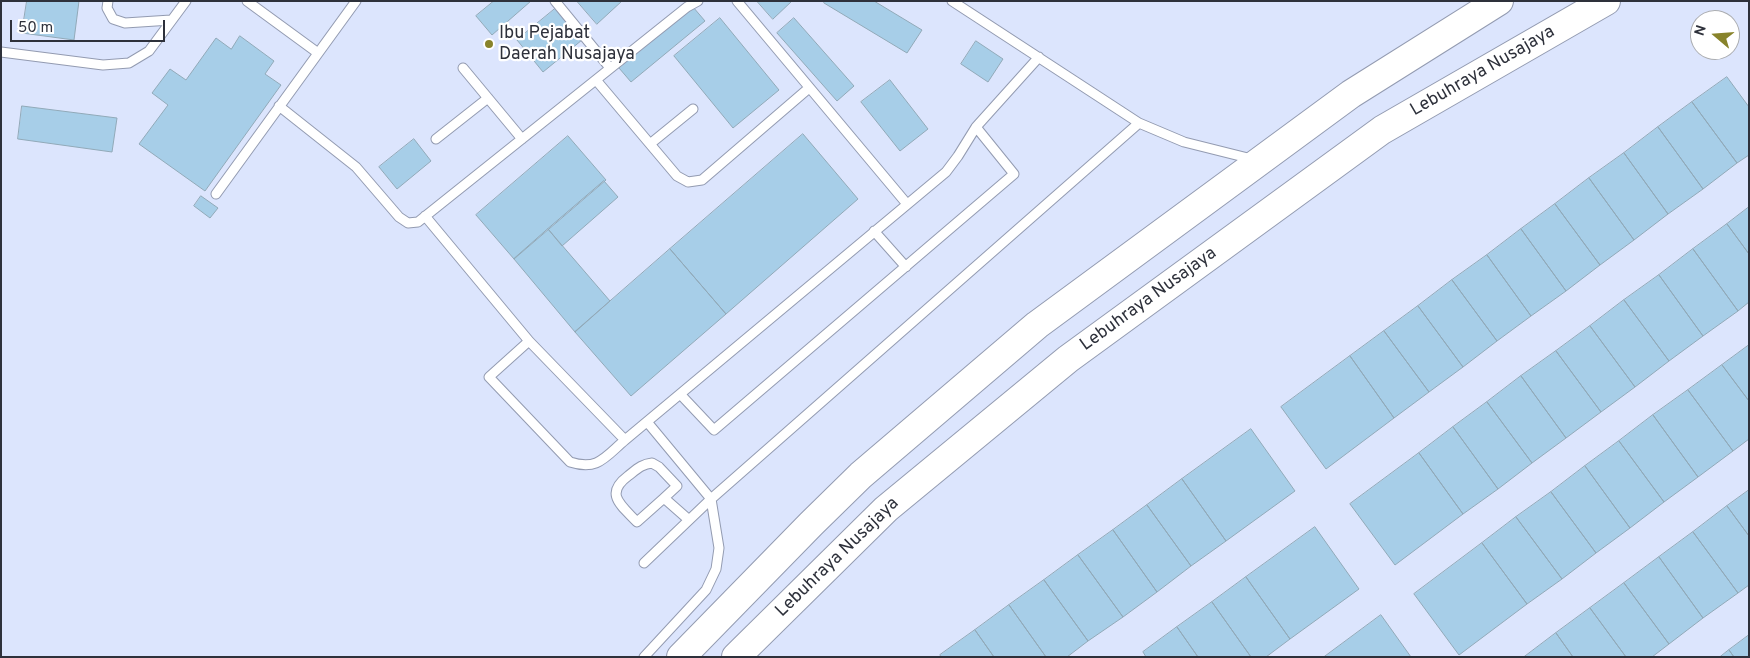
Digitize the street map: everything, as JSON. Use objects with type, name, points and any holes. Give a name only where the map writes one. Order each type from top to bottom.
[{"type":"main road","points":[[681,657],[868,468],[1037,325],[1351,94],[1499,1]]},
{"type":"main road","name":"Lebuhraya Nusajaya","points":[[736,657],[886,509],[1068,359],[1382,130],[1606,1]]},
{"type":"lane","points":[[108,1],[107,8],[113,20],[125,24],[171,20]]},
{"type":"lane","points":[[1,52],[103,66],[129,63],[149,51],[186,1]]},
{"type":"lane","points":[[247,1],[318,53]]},
{"type":"lane","points":[[216,194],[356,1]]},
{"type":"lane","points":[[555,1],[610,68]]},
{"type":"lane","points":[[279,106],[356,167],[399,217],[408,223],[418,222],[596,80],[685,4],[698,1]]},
{"type":"lane","points":[[737,1],[906,204]]},
{"type":"lane","points":[[952,1],[1139,123],[1184,142],[1260,161]]},
{"type":"lane","points":[[529,340],[489,378],[570,462],[584,466],[598,463],[946,172],[976,127],[1039,57]]},
{"type":"lane","points":[[463,68],[522,139]]},
{"type":"lane","points":[[596,80],[677,176],[688,182],[702,180],[810,88]]},
{"type":"lane","points":[[436,139],[488,98]]},
{"type":"lane","points":[[650,144],[693,109]]},
{"type":"lane","points":[[644,563],[711,499],[1139,123]]},
{"type":"lane","points":[[681,395],[714,430],[1014,174],[976,127]]},
{"type":"lane","points":[[425,216],[529,340],[625,440]]},
{"type":"lane","points":[[874,231],[906,267]]},
{"type":"lane","points":[[644,657],[706,590],[716,569],[719,548],[711,499],[648,422]]},
{"type":"lane","points":[[652,463],[660,467],[677,486],[664,498],[637,522],[621,504],[616,496],[616,489],[620,482],[640,466],[652,463]]},
{"type":"lane","points":[[664,498],[689,520]]},
{"type":"building","points":[[27,1],[79,1],[74,40],[22,33]]},
{"type":"building","points":[[494,1],[531,1],[492,35],[476,16]]},
{"type":"building","points":[[577,1],[622,1],[597,24]]},
{"type":"building","points":[[757,1],[792,1],[773,19]]},
{"type":"building","points":[[825,1],[874,1],[922,30],[907,53],[824,3]]},
{"type":"building","points":[[693,7],[705,21],[631,82],[619,68]]},
{"type":"building","points":[[556,8],[582,40],[543,72],[517,40]]},
{"type":"building","points":[[720,18],[779,90],[733,128],[674,56]]},
{"type":"building","points":[[794,18],[854,86],[837,101],[777,33]]},
{"type":"building","points":[[240,36],[274,61],[265,74],[281,85],[205,191],[139,144],[168,105],[152,93],[170,69],[186,80],[216,38],[231,49]]},
{"type":"building","points":[[976,41],[1003,59],[988,82],[961,64]]},
{"type":"building","points":[[1727,77],[1749,107],[1749,155],[1737,163],[1692,102]]},
{"type":"building","points":[[890,80],[928,129],[900,151],[861,102]]},
{"type":"building","points":[[1692,102],[1737,163],[1703,189],[1658,127]]},
{"type":"building","points":[[22,106],[117,118],[112,152],[18,139]]},
{"type":"building","points":[[1658,127],[1703,189],[1668,214],[1624,153]]},
{"type":"building","points":[[803,134],[858,199],[726,314],[670,249]]},
{"type":"building","points":[[568,136],[606,180],[514,259],[476,215]]},
{"type":"building","points":[[414,139],[431,161],[397,189],[379,167]]},
{"type":"building","points":[[1624,153],[1668,214],[1634,240],[1589,178]]},
{"type":"building","points":[[1589,178],[1634,240],[1600,265],[1555,204]]},
{"type":"building","points":[[604,181],[618,197],[562,246],[548,229]]},
{"type":"building","points":[[201,196],[218,208],[210,218],[194,206]]},
{"type":"building","points":[[1555,204],[1600,265],[1566,291],[1521,229]]},
{"type":"building","points":[[1749,207],[1749,254],[1727,224]]},
{"type":"building","points":[[1727,224],[1749,254],[1749,302],[1738,311],[1693,249]]},
{"type":"building","points":[[548,229],[610,301],[575,332],[514,259]]},
{"type":"building","points":[[1521,229],[1566,291],[1531,316],[1487,255]]},
{"type":"building","points":[[670,249],[726,314],[631,396],[575,332]]},
{"type":"building","points":[[1693,249],[1738,311],[1703,336],[1659,275]]},
{"type":"building","points":[[1487,255],[1531,316],[1497,341],[1452,280]]},
{"type":"building","points":[[1659,275],[1703,336],[1669,361],[1624,300]]},
{"type":"building","points":[[1452,280],[1497,341],[1463,367],[1418,306]]},
{"type":"building","points":[[1624,300],[1669,361],[1635,387],[1590,326]]},
{"type":"building","points":[[1418,306],[1463,367],[1429,392],[1384,331]]},
{"type":"building","points":[[1590,326],[1635,387],[1601,412],[1556,351]]},
{"type":"building","points":[[1384,331],[1429,392],[1394,418],[1350,356]]},
{"type":"building","points":[[1749,345],[1749,401],[1722,365]]},
{"type":"building","points":[[1556,351],[1601,412],[1566,438],[1521,376]]},
{"type":"building","points":[[1350,356],[1394,418],[1326,469],[1281,407]]},
{"type":"building","points":[[1722,365],[1749,401],[1749,439],[1733,451],[1688,390]]},
{"type":"building","points":[[1521,376],[1566,438],[1532,463],[1487,402]]},
{"type":"building","points":[[1688,390],[1733,451],[1698,477],[1653,415]]},
{"type":"building","points":[[1487,402],[1532,463],[1498,489],[1453,427]]},
{"type":"building","points":[[1653,415],[1698,477],[1664,502],[1619,441]]},
{"type":"building","points":[[1453,427],[1498,489],[1463,514],[1419,453]]},
{"type":"building","points":[[1251,429],[1295,491],[1226,541],[1182,479]]},
{"type":"building","points":[[1619,441],[1664,502],[1630,528],[1585,466]]},
{"type":"building","points":[[1419,453],[1463,514],[1395,565],[1350,504]]},
{"type":"building","points":[[1585,466],[1630,528],[1596,553],[1551,492]]},
{"type":"building","points":[[1182,479],[1226,541],[1191,566],[1147,505]]},
{"type":"building","points":[[1749,490],[1749,536],[1727,506]]},
{"type":"building","points":[[1551,492],[1596,553],[1562,579],[1516,517]]},
{"type":"building","points":[[1147,505],[1191,566],[1157,592],[1113,530]]},
{"type":"building","points":[[1727,506],[1749,536],[1749,585],[1738,593],[1693,532]]},
{"type":"building","points":[[1516,517],[1562,579],[1527,604],[1482,543]]},
{"type":"building","points":[[1315,527],[1359,589],[1290,639],[1246,577]]},
{"type":"building","points":[[1113,530],[1157,592],[1123,617],[1078,555]]},
{"type":"building","points":[[1693,532],[1738,593],[1703,618],[1659,557]]},
{"type":"building","points":[[1482,543],[1527,604],[1459,655],[1414,594]]},
{"type":"building","points":[[1078,555],[1123,617],[1088,641],[1044,580]]},
{"type":"building","points":[[1659,557],[1703,618],[1669,644],[1624,583]]},
{"type":"building","points":[[1246,577],[1290,639],[1266,657],[1251,657],[1212,602]]},
{"type":"building","points":[[1044,580],[1088,641],[1067,657],[1046,657],[1009,605]]},
{"type":"building","points":[[1624,583],[1669,644],[1652,657],[1626,657],[1590,608]]},
{"type":"building","points":[[1212,602],[1251,657],[1198,657],[1177,627]]},
{"type":"building","points":[[1009,605],[1046,657],[994,657],[975,630]]},
{"type":"building","points":[[1590,608],[1626,657],[1573,657],[1556,633]]},
{"type":"building","points":[[1381,615],[1411,657],[1324,657]]},
{"type":"building","points":[[1177,627],[1198,657],[1146,657],[1143,652]]},
{"type":"building","points":[[975,630],[994,657],[941,657],[940,655]]},
{"type":"building","points":[[1556,633],[1573,657],[1524,657]]},
{"type":"building","points":[[1749,635],[1749,657],[1734,657],[1729,650]]},
{"type":"building","points":[[1729,650],[1734,657],[1720,657]]},
{"type":"place","name":"Ibu Pejabat Daerah Nusajaya","points":[[489,44]]}]
